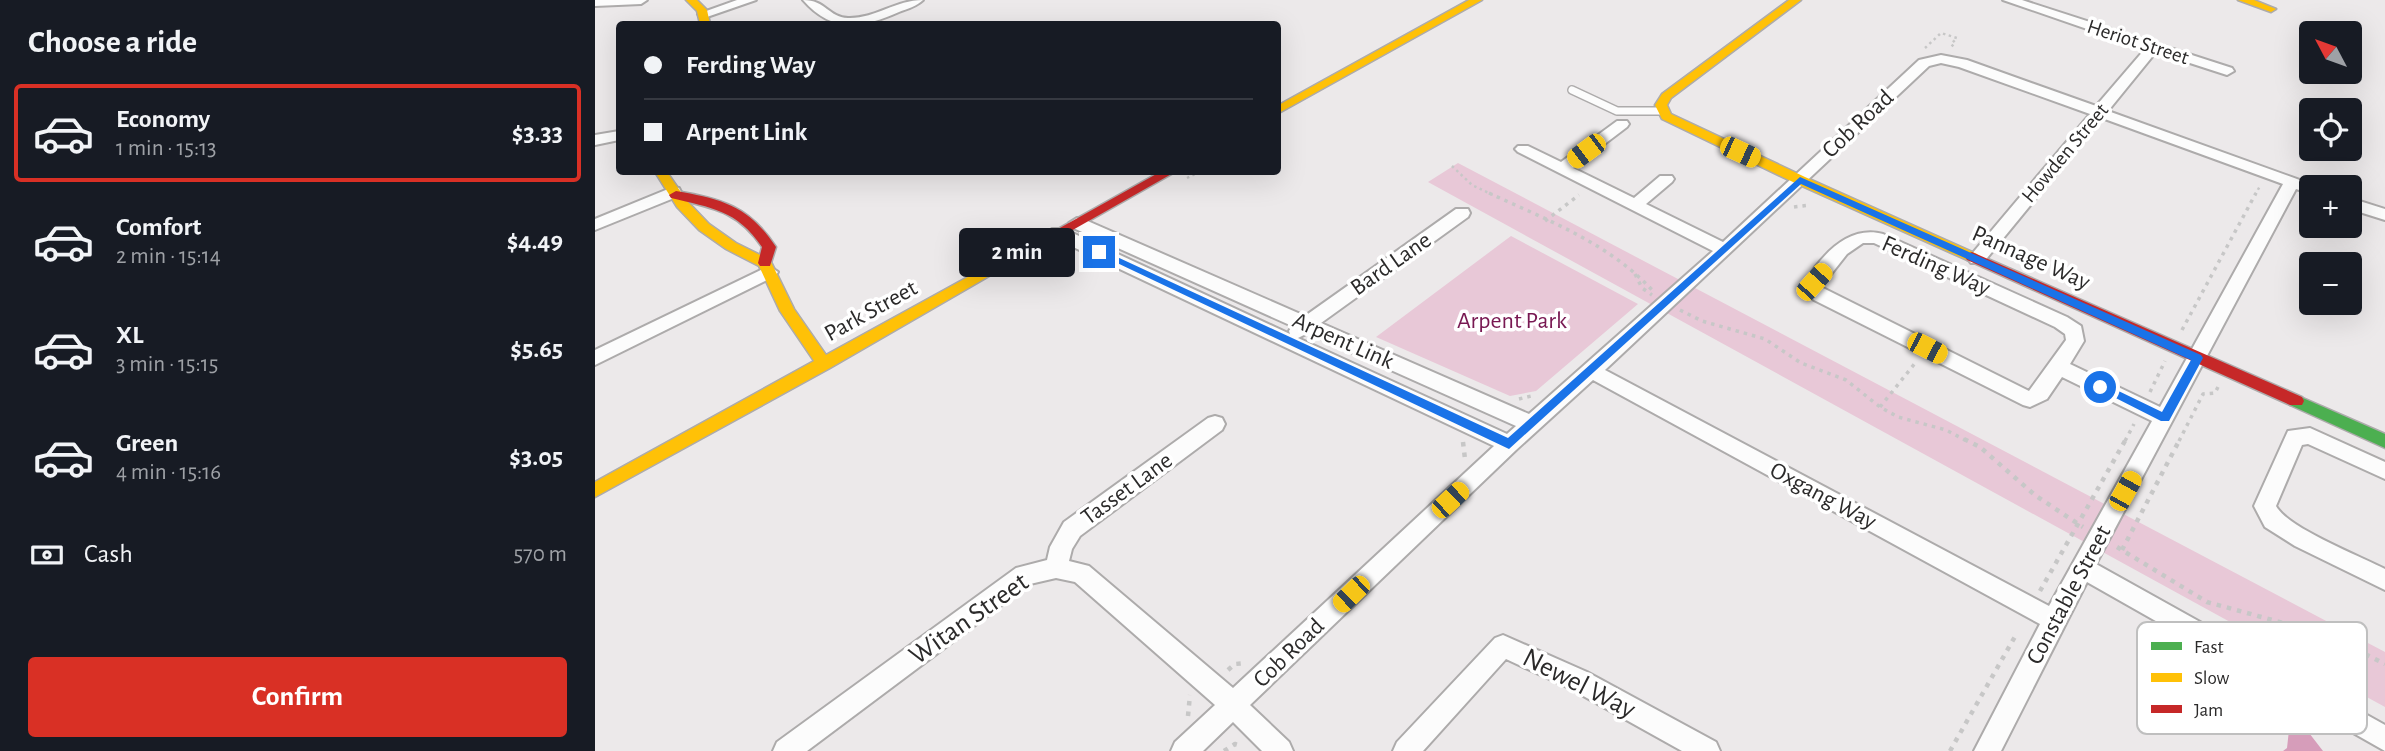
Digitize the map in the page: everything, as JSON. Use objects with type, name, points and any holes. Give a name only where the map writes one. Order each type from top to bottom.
[{"type":"street","points":[[595,2],[641,0]]},
{"type":"street","points":[[691,0],[705,20],[750,0]]},
{"type":"street","points":[[809,0],[834,19],[845,21]]},
{"type":"street","points":[[856,21],[872,18],[917,0]]},
{"type":"street","points":[[1281,109],[1477,0]]},
{"type":"street","points":[[1662,111],[1661,105],[1666,96],[1795,0]]},
{"type":"street","name":"Heriot Street","points":[[2009,0],[2227,71]]},
{"type":"street","points":[[2243,0],[2271,9]]},
{"type":"street","name":"Howden Street","points":[[1977,259],[2153,47]]},
{"type":"street","name":"Cob Road","points":[[1184,751],[1509,444],[1670,306],[1725,250],[1807,183],[1920,66],[1933,60],[1962,63],[2299,184]]},
{"type":"street","name":"Pannage Way","points":[[1662,111],[1671,121],[2385,441]]},
{"type":"street","points":[[1562,169],[1622,124]]},
{"type":"street","points":[[595,140],[616,136]]},
{"type":"street","points":[[1523,149],[1725,250]]},
{"type":"street","points":[[663,175],[701,227],[727,246],[767,267]]},
{"type":"street","name":"Park Street","points":[[595,490],[1164,175]]},
{"type":"street","points":[[1635,205],[1667,179]]},
{"type":"street","name":"Constable Street","points":[[1987,751],[2054,620],[2165,418],[2262,232],[2292,182]]},
{"type":"street","points":[[595,225],[674,193],[714,202],[748,216],[760,229],[769,247],[767,267],[787,311],[824,364]]},
{"type":"street","points":[[2362,207],[2385,215]]},
{"type":"street","name":"Bard Lane","points":[[1286,340],[1462,214]]},
{"type":"street","name":"Arpent Link","points":[[1077,223],[1532,425]]},
{"type":"street","name":"Arpent Link","points":[[1058,233],[1509,444]]},
{"type":"street","name":"Ferding Way","points":[[1865,235],[1877,238],[2061,322],[2074,331],[2075,341],[2058,367],[2040,394],[2030,400],[1820,296],[1812,289],[1814,282],[1853,239],[1865,235]]},
{"type":"street","points":[[595,358],[767,267]]},
{"type":"street","points":[[2058,367],[2165,418]]},
{"type":"street","name":"Oxgang Way","points":[[1592,371],[2054,620]]},
{"type":"street","name":"Tasset Lane","points":[[1056,568],[1061,547],[1072,529],[1216,424]]},
{"type":"street","points":[[2385,471],[2310,436],[2295,438],[2265,506],[2273,520],[2303,539],[2385,580]]},
{"type":"street","name":"Witan Street","points":[[786,751],[1024,575],[1056,568],[1080,573],[1201,687],[1233,707],[1280,751]]},
{"type":"street","points":[[2084,569],[2178,622]]},
{"type":"street","name":"Newel Way","points":[[1406,751],[1503,646],[1578,680],[1707,751]]},
{"type":"street","points":[[2367,729],[2385,739]]},
{"type":"lane","points":[[1572,90],[1616,111],[1662,111]]},
{"type":"path","points":[[1452,166],[1472,185],[1590,240],[1635,274],[1670,306],[1689,305]]},
{"type":"path","points":[[2039,593],[2261,187],[2255,181]]},
{"type":"path","points":[[1787,214],[1796,205],[1813,205],[1807,183]]},
{"type":"path","points":[[1635,274],[1642,288],[1670,306],[1702,321],[1765,339],[1801,363],[1846,380],[1880,407],[1898,417],[1946,430],[1980,447],[2036,496],[2207,602],[2280,622]]},
{"type":"path","points":[[1880,407],[1927,348]]},
{"type":"path","points":[[2122,550],[2203,394],[2215,393],[2225,370]]},
{"type":"path","points":[[1462,439],[1467,468]]},
{"type":"path","points":[[1950,751],[2018,629]]},
{"type":"path","points":[[2367,655],[2385,664]]},
{"type":"path","points":[[1186,726],[1190,704],[1201,687],[1235,664],[1250,662]]},
{"type":"path","points":[[1190,704],[1201,687]]},
{"type":"path","points":[[1224,751],[1235,744],[1246,747]]},
{"type":"green space","points":[[1458,163],[2328,622],[2230,622],[1428,182]]},
{"type":"green space","name":"Arpent Park","points":[[1511,236],[1638,304],[1536,391],[1510,396],[1376,337]]},
{"type":"green space","points":[[2367,643],[2385,652],[2385,707],[2367,697]]},
{"type":"shaded area","points":[[2289,734],[2310,734],[2323,751],[2283,751],[2287,748]]},
{"type":"traffic: fast","points":[[2296,401],[2385,441]]},
{"type":"traffic: slow","points":[[691,0],[702,10],[704,21]]},
{"type":"traffic: slow","points":[[1281,109],[1477,0]]},
{"type":"traffic: slow","points":[[1796,0],[1666,96],[1661,105],[1666,116],[1972,257]]},
{"type":"traffic: slow","points":[[2243,0],[2271,9]]},
{"type":"traffic: slow","points":[[663,175],[682,204],[704,227],[731,246],[765,263],[787,311],[824,364]]},
{"type":"traffic: slow","points":[[595,490],[1013,258]]},
{"type":"traffic: jam","points":[[1013,258],[1164,175]]},
{"type":"traffic: jam","points":[[676,195],[718,204],[740,215],[769,247],[765,263]]},
{"type":"traffic: jam","points":[[1972,257],[2296,401]]},
{"type":"route","points":[[1099,252],[1509,444],[1667,304],[1800,180],[2197,358],[2165,418],[2100,387]]}]
